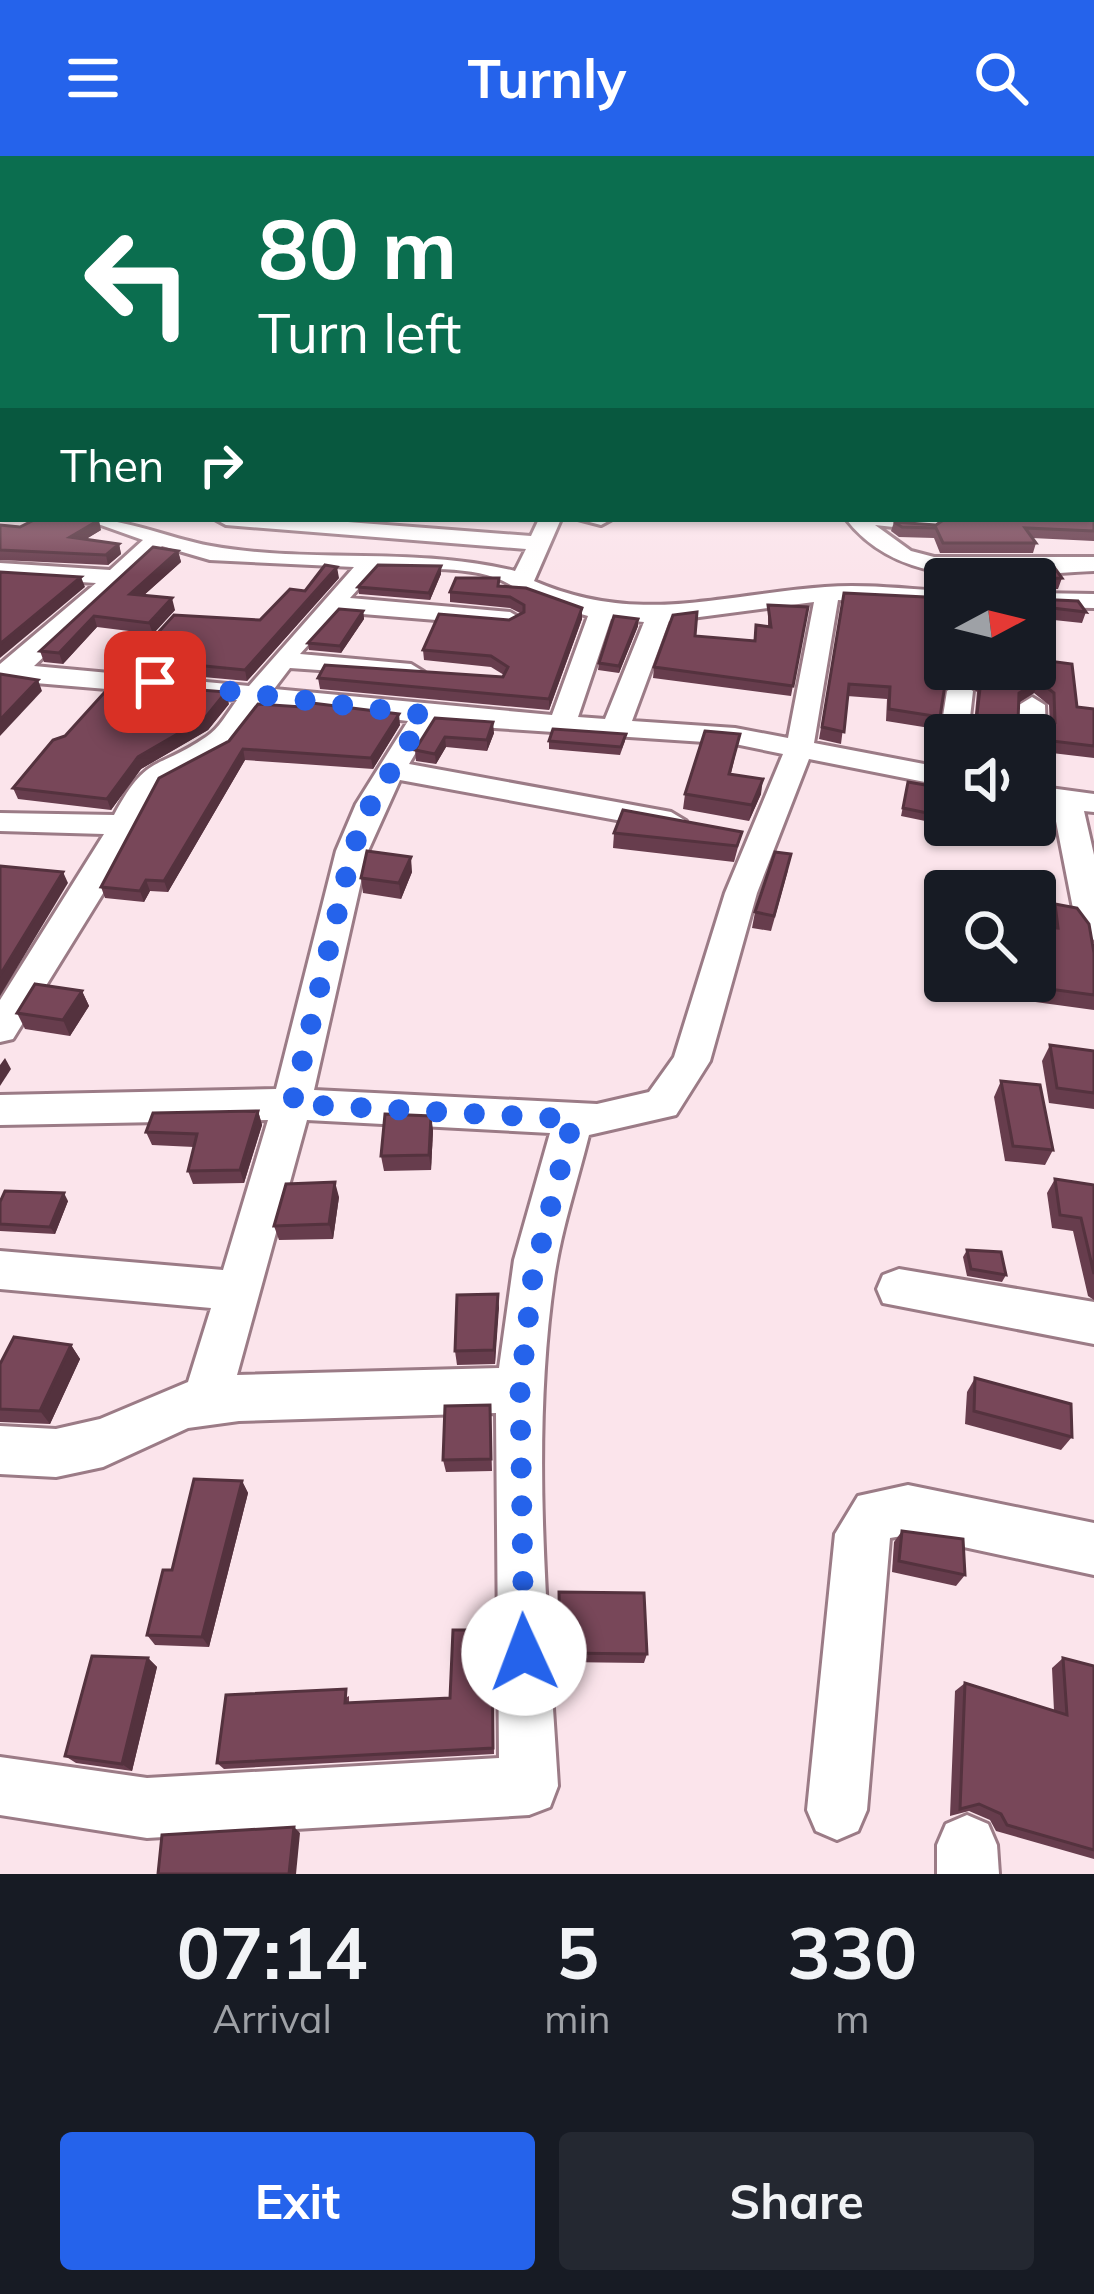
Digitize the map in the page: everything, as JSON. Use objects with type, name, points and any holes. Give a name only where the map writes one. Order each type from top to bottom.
[{"type":"street","points":[[102,522],[156,541],[222,554],[527,565]]},
{"type":"street","points":[[332,604],[507,629],[527,565],[548,522]]},
{"type":"street","points":[[874,531],[934,522]]},
{"type":"street","points":[[307,523],[527,565],[600,616],[658,615],[827,594],[924,597]]},
{"type":"street","points":[[874,531],[1094,545]]},
{"type":"street","points":[[874,531],[911,561],[1094,564]]},
{"type":"street","points":[[6,672],[156,541]]},
{"type":"street","points":[[0,1029],[64,932],[158,770],[207,752],[372,560]]},
{"type":"street","points":[[0,571],[112,578]]},
{"type":"street","points":[[0,1110],[292,1104],[573,1119],[629,1117],[662,1104],[691,1061],[752,836],[800,746],[827,594]]},
{"type":"street","points":[[1056,600],[1094,601]]},
{"type":"street","points":[[616,727],[658,615]]},
{"type":"street","points":[[563,722],[600,616]]},
{"type":"street","points":[[283,660],[445,675]]},
{"type":"street","points":[[6,672],[118,678],[425,715],[492,709],[563,722],[800,746],[924,773]]},
{"type":"street","points":[[957,714],[960,691]]},
{"type":"street","points":[[1032,705],[1032,714]]},
{"type":"street","points":[[206,1403],[292,1104],[352,851],[425,715]]},
{"type":"street","points":[[392,770],[694,825]]},
{"type":"street","points":[[1065,800],[1094,929]]},
{"type":"street","points":[[0,822],[124,825]]},
{"type":"street","points":[[0,1786],[147,1808],[529,1786],[518,1521],[520,1390],[533,1276],[573,1119]]},
{"type":"street","points":[[0,1270],[238,1291]]},
{"type":"street","points":[[899,1289],[1094,1323]]},
{"type":"street","points":[[0,1450],[56,1453],[103,1444],[184,1406],[206,1403],[520,1390]]},
{"type":"street","points":[[837,1810],[861,1534],[876,1514],[908,1510],[1094,1549]]},
{"type":"building","points":[[30,522],[96,522],[70,537],[119,544],[106,555],[0,550],[0,525],[20,527]]},
{"type":"building","points":[[894,522],[1094,522],[1094,531],[1025,528],[1036,543],[943,543],[936,528],[902,527]]},
{"type":"building","points":[[153,547],[178,551],[130,594],[172,598],[149,623],[94,616],[59,653],[40,651]]},
{"type":"building","points":[[325,565],[337,567],[245,670],[134,659],[174,615],[260,620],[290,589],[305,591]]},
{"type":"building","points":[[378,565],[441,566],[429,593],[358,587]]},
{"type":"building","points":[[0,572],[81,577],[0,644]]},
{"type":"building","points":[[456,578],[499,578],[498,586],[526,588],[582,608],[549,699],[318,678],[325,665],[503,677],[508,667],[491,656],[423,650],[439,614],[509,620],[524,612],[524,605],[510,597],[450,592]]},
{"type":"building","points":[[844,593],[924,597],[924,690],[944,690],[940,714],[889,709],[890,687],[849,684],[844,732],[822,727]]},
{"type":"building","points":[[1056,600],[1078,601],[1086,612],[1056,608]]},
{"type":"building","points":[[768,605],[808,607],[793,686],[654,667],[673,615],[697,612],[695,636],[755,641],[756,625],[771,627]]},
{"type":"building","points":[[339,609],[363,611],[340,646],[308,643]]},
{"type":"building","points":[[614,616],[638,619],[619,666],[599,663]]},
{"type":"building","points":[[1056,662],[1072,664],[1077,707],[1094,709],[1094,746],[1056,741],[1050,690],[1056,690]]},
{"type":"building","points":[[0,674],[38,680],[0,720]]},
{"type":"building","points":[[113,683],[226,692],[205,718],[138,757],[107,799],[13,788],[53,740],[65,736]]},
{"type":"building","points":[[980,690],[1024,690],[1019,693],[1018,714],[977,714]]},
{"type":"building","points":[[304,702],[399,714],[371,758],[243,749],[164,881],[146,880],[140,891],[101,887],[159,778],[229,741],[258,704],[302,707]]},
{"type":"building","points":[[435,718],[493,722],[487,740],[445,737],[435,754],[415,750]]},
{"type":"building","points":[[553,729],[626,734],[621,747],[549,741]]},
{"type":"building","points":[[705,731],[740,734],[729,774],[763,779],[752,805],[685,794]]},
{"type":"building","points":[[908,782],[924,785],[924,812],[903,808]]},
{"type":"building","points":[[623,810],[742,832],[737,846],[614,833]]},
{"type":"building","points":[[367,851],[411,857],[399,883],[361,878]]},
{"type":"building","points":[[775,852],[791,854],[774,916],[755,912]]},
{"type":"building","points":[[0,866],[63,872],[0,975]]},
{"type":"building","points":[[1056,904],[1077,908],[1089,924],[1094,995],[1056,990]]},
{"type":"building","points":[[35,984],[82,991],[63,1020],[17,1013]]},
{"type":"building","points":[[1050,1045],[1094,1051],[1094,1093],[1057,1088]]},
{"type":"building","points":[[1001,1081],[1040,1085],[1053,1150],[1013,1146]]},
{"type":"building","points":[[258,1111],[240,1170],[188,1171],[197,1134],[146,1132],[153,1113]]},
{"type":"building","points":[[385,1114],[431,1116],[429,1155],[381,1156]]},
{"type":"building","points":[[1055,1179],[1094,1185],[1094,1274],[1081,1218],[1060,1215]]},
{"type":"building","points":[[335,1182],[329,1224],[274,1226],[286,1184]]},
{"type":"building","points":[[5,1191],[64,1193],[50,1227],[0,1224]]},
{"type":"building","points":[[967,1250],[1001,1252],[1006,1275],[971,1269]]},
{"type":"building","points":[[498,1294],[494,1350],[455,1351],[457,1295]]},
{"type":"building","points":[[14,1337],[71,1345],[40,1411],[0,1409],[0,1364]]},
{"type":"building","points":[[975,1378],[1071,1404],[1072,1437],[974,1411]]},
{"type":"building","points":[[490,1405],[491,1459],[443,1460],[445,1406]]},
{"type":"building","points":[[194,1479],[242,1481],[202,1637],[147,1635],[163,1570],[172,1570]]},
{"type":"building","points":[[902,1531],[963,1539],[965,1575],[899,1561]]},
{"type":"building","points":[[559,1592],[644,1593],[647,1654],[560,1653]]},
{"type":"building","points":[[453,1630],[492,1630],[493,1748],[217,1763],[226,1695],[346,1689],[345,1703],[450,1698]]},
{"type":"building","points":[[92,1656],[148,1658],[122,1764],[65,1756]]},
{"type":"building","points":[[1063,1658],[1094,1666],[1094,1850],[1007,1825],[1001,1814],[979,1804],[960,1809],[965,1683],[1067,1715]]},
{"type":"building","points":[[294,1827],[289,1874],[158,1874],[162,1835]]},
{"type":"route","points":[[155,682],[425,715],[371,804],[352,851],[292,1104],[573,1119],[533,1276],[520,1390],[518,1521],[524,1653]]}]
